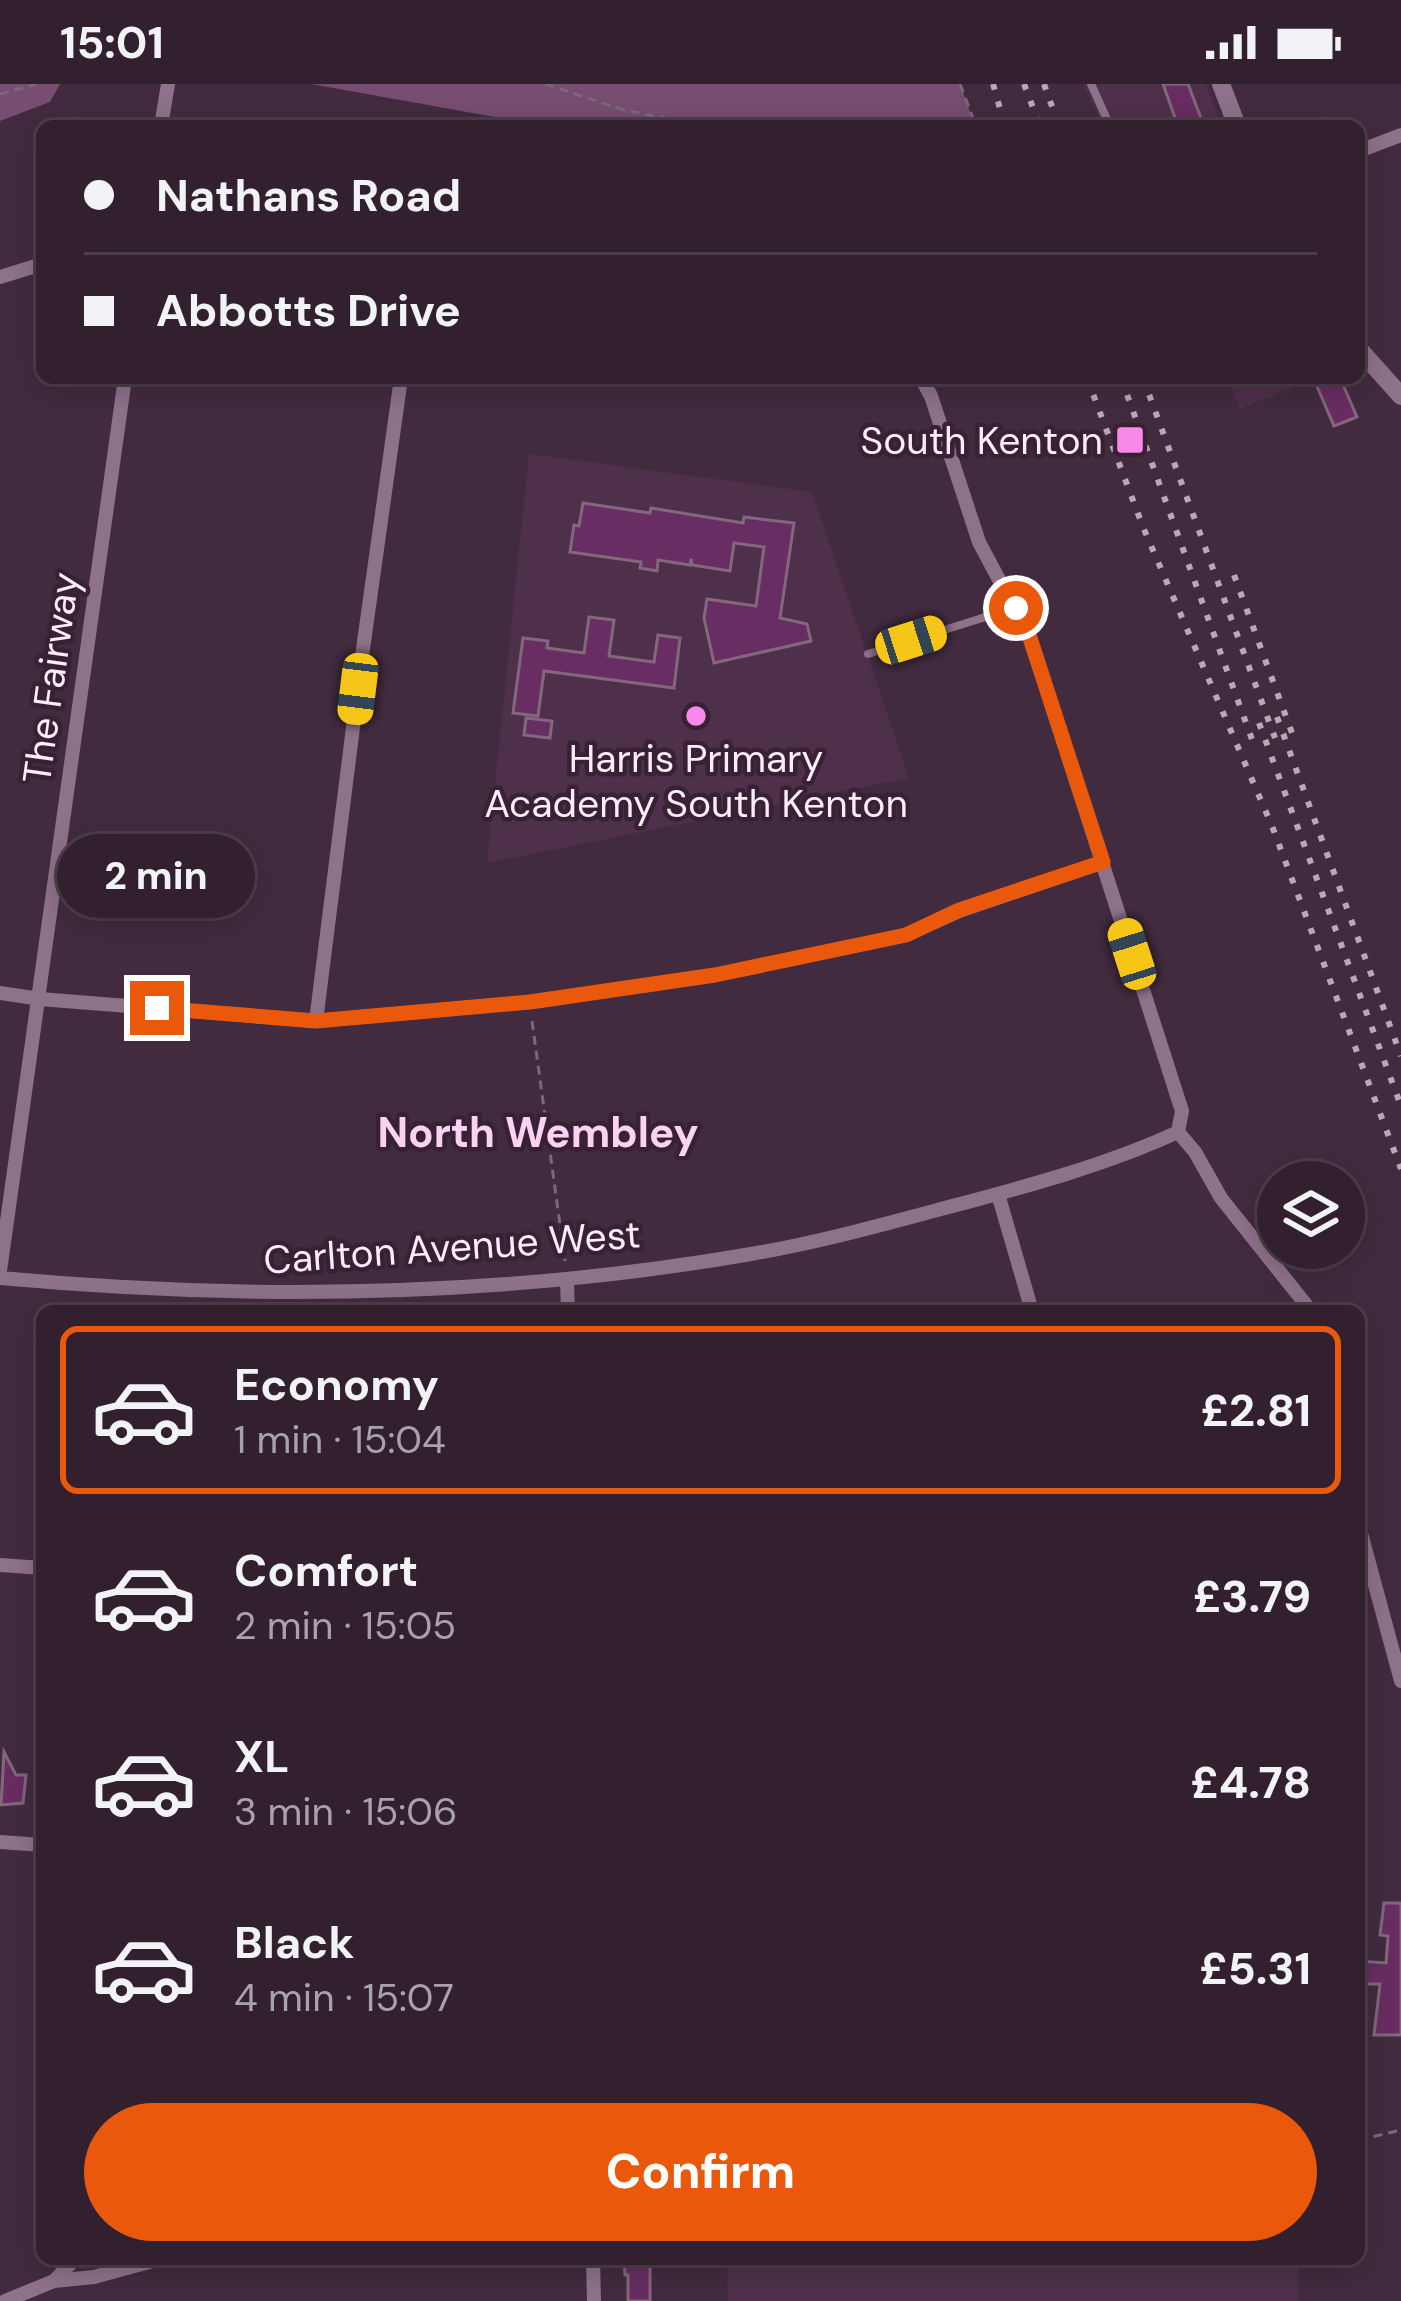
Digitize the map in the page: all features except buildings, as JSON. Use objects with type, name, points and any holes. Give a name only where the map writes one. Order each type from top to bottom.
[{"type":"street","points":[[162,120],[168,84]]},
{"type":"street","points":[[1221,84],[1235,120]]},
{"type":"street","points":[[1365,149],[1401,135]]},
{"type":"street","points":[[0,277],[36,266]]},
{"type":"street","points":[[1365,356],[1401,396]]},
{"type":"street","name":"The Fairway","points":[[0,1275],[124,384]]},
{"type":"street","points":[[316,1021],[400,384]]},
{"type":"street","points":[[925,384],[979,542],[1030,638],[1182,1111],[1178,1132],[1221,1198],[1307,1305]]},
{"type":"street","points":[[0,993],[316,1021],[530,1002],[715,975],[906,935],[959,910],[1103,862]]},
{"type":"street","name":"Carlton Avenue West","points":[[0,1275],[106,1288],[241,1293],[567,1281],[754,1254],[873,1227],[998,1194],[1139,1150],[1178,1132]]},
{"type":"street","points":[[998,1194],[1030,1305]]},
{"type":"street","points":[[567,1281],[568,1305]]},
{"type":"street","points":[[1365,1548],[1401,1681]]},
{"type":"street","points":[[0,1564],[36,1567]]},
{"type":"street","points":[[0,1842],[36,1845]]},
{"type":"street","points":[[54,2281],[69,2265]]},
{"type":"street","points":[[5,2301],[54,2281],[138,2265]]},
{"type":"street","points":[[593,2265],[594,2301]]},
{"type":"lane","points":[[1091,84],[1107,120]]},
{"type":"lane","points":[[868,654],[1016,608]]},
{"type":"path","points":[[0,94],[37,84]]},
{"type":"path","points":[[545,84],[624,110],[675,120]]},
{"type":"path","points":[[960,84],[974,120]]},
{"type":"path","points":[[530,1002],[567,1281]]},
{"type":"path","points":[[1365,2139],[1401,2130]]},
{"type":"shaded area","points":[[0,84],[60,84],[50,102],[0,121]]},
{"type":"shaded area","points":[[311,84],[960,84],[973,120],[512,120]]},
{"type":"shaded area","points":[[1083,84],[1206,84],[1220,120],[1100,120]]},
{"type":"shaded area","points":[[1230,384],[1302,384],[1240,409]]},
{"type":"shaded area","name":"Harris Primary Academy South Kenton","points":[[529,454],[812,492],[909,778],[487,863]]},
{"type":"shaded area","points":[[727,2265],[1298,2265],[1299,2301],[728,2301]]},
{"type":"railway","points":[[993,84],[1003,120]]},
{"type":"railway","points":[[1024,84],[1038,120]]},
{"type":"railway","points":[[1044,84],[1057,120]]},
{"type":"railway","points":[[1089,384],[1143,527],[1272,826],[1401,1169]]},
{"type":"railway","points":[[1123,384],[1254,745]]},
{"type":"railway","points":[[1145,384],[1275,738]]},
{"type":"railway","points":[[1234,575],[1292,733]]},
{"type":"railway","points":[[1277,717],[1401,1056]]},
{"type":"railway","points":[[1259,723],[1401,1106]]},
{"type":"place","name":"South Kenton","points":[[1130,440]]},
{"type":"place","name":"Harris Primary Academy South Kenton","points":[[696,716]]},
{"type":"district","name":"North Wembley","points":[[538,1132]]},
{"type":"route","points":[[157,1008],[316,1021],[530,1002],[715,975],[906,935],[959,910],[1103,862],[1016,608]]}]
